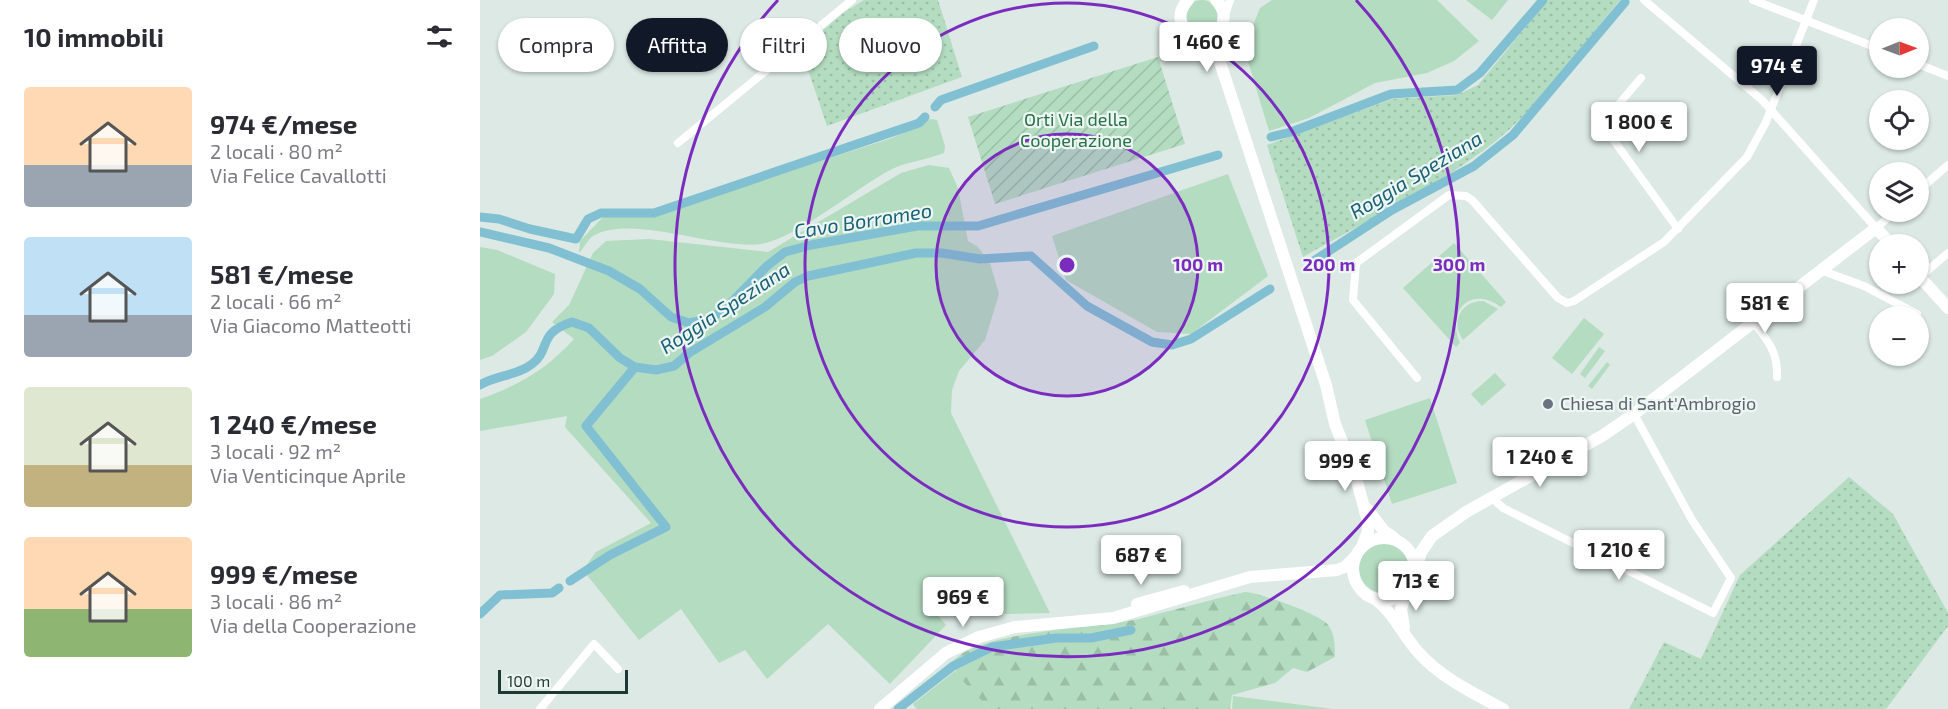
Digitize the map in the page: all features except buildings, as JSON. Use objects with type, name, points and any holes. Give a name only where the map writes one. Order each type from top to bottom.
[{"type":"street","points":[[678,143],[852,0]]},
{"type":"street","points":[[1202,38],[1214,35],[1222,25],[1223,9],[1216,0]]},
{"type":"street","points":[[1216,53],[1230,0]]},
{"type":"street","points":[[1645,0],[1771,110],[1882,234]]},
{"type":"street","points":[[1753,0],[1869,45]]},
{"type":"street","points":[[1417,378],[1353,300],[1353,269],[1359,260],[1449,195],[1466,196],[1558,298],[1567,303],[1664,242],[1747,157],[1771,110],[1814,0]]},
{"type":"street","points":[[1184,4],[1181,22],[1185,30],[1202,38],[1216,53],[1326,385],[1342,421],[1353,469],[1365,506],[1368,530],[1353,568],[1358,585]]},
{"type":"street","points":[[1929,68],[1948,76]]},
{"type":"street","points":[[1641,78],[1602,124],[1678,229]]},
{"type":"street","points":[[1929,181],[1948,165]]},
{"type":"street","points":[[880,709],[946,653],[979,637],[1015,627],[1079,622],[1169,593],[1250,578],[1330,572],[1343,568],[1358,552],[1377,538],[1411,542],[1429,539],[1492,498],[1602,436],[1634,414],[1823,271],[1883,222]]},
{"type":"street","points":[[1929,268],[1948,253]]},
{"type":"street","points":[[1823,271],[1864,286],[1902,306]]},
{"type":"street","points":[[1929,287],[1948,308]]},
{"type":"street","points":[[1754,323],[1775,350],[1778,362],[1777,377]]},
{"type":"street","points":[[1492,498],[1503,508],[1713,613],[1731,578],[1692,520],[1634,414]]},
{"type":"street","points":[[1365,506],[1384,531],[1410,550],[1416,569]]},
{"type":"street","points":[[1405,632],[1401,609],[1429,539]]},
{"type":"street","points":[[1330,572],[1358,585],[1389,612],[1420,654],[1441,673],[1503,709]]},
{"type":"street","points":[[1373,598],[1388,600],[1407,590]]},
{"type":"street","points":[[540,709],[594,644],[618,669]]},
{"type":"green space","points":[[864,0],[938,0],[962,77],[827,126],[809,72],[827,72],[827,27],[843,13]]},
{"type":"green space","points":[[1202,0],[1214,4],[1218,16],[1214,28],[1202,32],[1190,28],[1186,16],[1190,4]]},
{"type":"green space","points":[[1272,0],[1437,0],[1479,41],[1454,61],[1427,73],[1375,83],[1309,118],[1269,131],[1244,48],[1260,8]]},
{"type":"green space","points":[[1466,0],[1508,0],[1492,20]]},
{"type":"green space","points":[[1548,0],[1620,0],[1543,95],[1492,144],[1424,190],[1303,257],[1267,145],[1392,99],[1457,95],[1478,85]]},
{"type":"green space","name":"Orti Via della Cooperazione","points":[[1158,57],[1185,144],[995,204],[968,117]]},
{"type":"green space","points":[[931,119],[937,120],[945,146],[944,153],[892,169],[809,222],[776,240],[761,244],[743,244],[629,228],[609,230],[593,236],[579,253],[580,241],[603,217],[653,215],[677,208],[892,138]]},
{"type":"green space","points":[[929,165],[949,168],[958,188],[968,241],[978,247],[990,263],[999,294],[985,340],[959,371],[952,390],[951,413],[1050,613],[1006,614],[930,582],[923,598],[946,625],[890,684],[828,624],[767,679],[745,650],[719,663],[681,609],[639,640],[583,570],[596,552],[651,523],[565,427],[567,416],[480,431],[480,399],[507,388],[542,368],[574,339],[552,322],[569,305],[593,253],[606,241],[649,239],[768,252],[901,173]]},
{"type":"green space","points":[[1228,174],[1268,276],[1191,334],[1157,332],[1066,280],[1052,236]]},
{"type":"green space","points":[[1454,243],[1506,302],[1501,307],[1480,299],[1471,300],[1464,305],[1456,321],[1460,343],[1456,347],[1403,288]]},
{"type":"green space","points":[[480,247],[497,250],[555,274],[554,294],[526,332],[492,356],[480,360]]},
{"type":"green space","points":[[1483,301],[1498,309],[1463,340],[1458,326],[1460,314],[1469,305]]},
{"type":"green space","points":[[1584,318],[1604,334],[1572,374],[1552,358]]},
{"type":"green space","points":[[1599,347],[1605,351],[1585,378],[1580,374]]},
{"type":"green space","points":[[1607,362],[1610,365],[1592,389],[1588,386]]},
{"type":"green space","points":[[1495,373],[1506,385],[1482,406],[1471,394]]},
{"type":"green space","points":[[1430,398],[1457,483],[1392,504],[1365,420]]},
{"type":"green space","points":[[1849,477],[1893,514],[1948,613],[1948,626],[1886,709],[1629,709],[1664,642],[1701,659],[1740,575]]},
{"type":"green space","points":[[1379,543],[1389,543],[1402,550],[1409,563],[1409,573],[1402,586],[1389,593],[1379,593],[1370,589],[1363,582],[1359,573],[1359,563],[1363,554],[1370,547]]},
{"type":"green space","points":[[1245,592],[1286,604],[1325,622],[1333,633],[1335,657],[1307,672],[1293,668],[1275,683],[1232,695],[1230,709],[990,709],[961,679],[951,664],[964,653],[1009,637],[1139,619]]},
{"type":"green space","points":[[955,671],[990,709],[917,709],[913,704]]},
{"type":"green space","points":[[1233,696],[1332,709],[1232,709]]},
{"type":"waterway","name":"Cavo Borromeo","points":[[1271,137],[1291,132],[1391,94],[1457,90],[1480,73],[1543,0]]},
{"type":"waterway","name":"Roggia Speziana","points":[[1312,262],[1392,210],[1474,166],[1513,135],[1625,2]]},
{"type":"waterway","points":[[935,107],[941,100],[1094,46]]},
{"type":"waterway","points":[[480,217],[499,219],[530,229],[576,239],[588,219],[601,213],[654,213],[919,123],[925,117]]},
{"type":"waterway","name":"Cavo Borromeo","points":[[480,232],[549,248],[609,271],[640,289],[671,317],[689,323],[709,319],[724,310],[767,266],[785,252],[811,245],[917,226],[978,226],[1218,155]]},
{"type":"waterway","name":"Roggia Speziana","points":[[480,385],[520,371],[532,364],[538,359],[549,336],[561,326],[572,322],[589,328],[620,358],[635,367],[656,370],[674,366],[689,353],[765,307],[795,282],[808,276],[916,253],[942,253],[980,259],[1031,256],[1087,306],[1152,342],[1172,345],[1191,339],[1270,289]]},
{"type":"waterway","points":[[570,581],[610,555],[666,527],[586,426],[635,367]]},
{"type":"waterway","points":[[480,614],[500,595],[552,593],[559,588]]},
{"type":"waterway","points":[[898,709],[953,666],[992,647],[1056,638],[1091,638],[1131,630]]},
{"type":"place","name":"Chiesa di Sant'Ambrogio","points":[[1548,404]]}]
